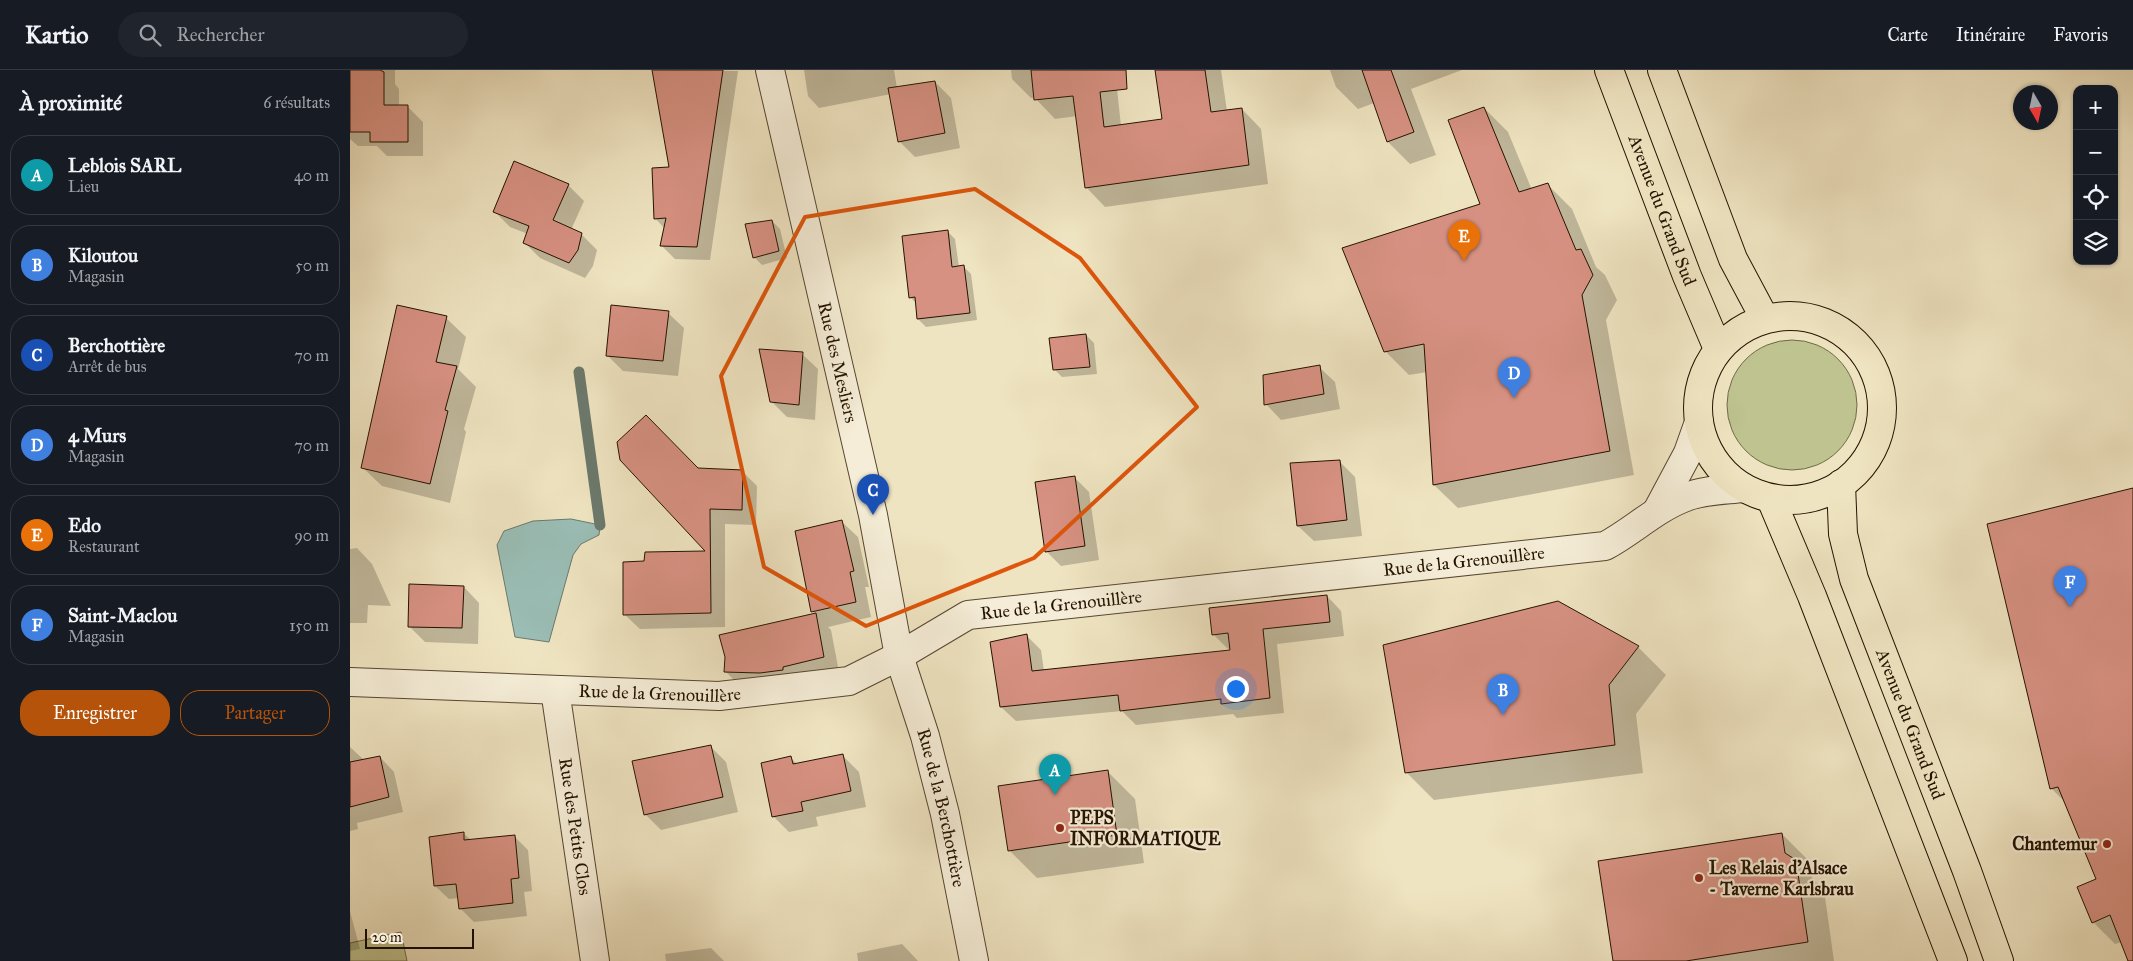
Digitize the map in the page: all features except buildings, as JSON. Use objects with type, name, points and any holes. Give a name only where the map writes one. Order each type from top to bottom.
[{"type":"main road","name":"Avenue du Grand Sud","points":[[1609,70],[1687,276],[1718,350]]},
{"type":"main road","points":[[1662,70],[1732,259],[1765,319]]},
{"type":"main road","points":[[1790,316],[1815,319],[1838,329],[1858,345],[1872,366],[1880,390],[1882,415],[1876,442],[1862,466],[1841,484],[1819,495],[1795,500],[1771,498],[1743,488],[1720,468],[1706,447],[1699,422],[1698,396],[1705,372],[1718,350],[1732,336],[1765,319],[1790,316]]},
{"type":"main road","name":"Avenue du Grand Sud","points":[[1841,484],[1843,534],[1854,579],[1967,871],[1999,961]]},
{"type":"main road","points":[[1771,498],[1816,605],[1953,961]]},
{"type":"street","name":"Rue des Mesliers","points":[[770,70],[873,515],[899,656]]},
{"type":"street","name":"Rue de la Grenouillère","points":[[1657,510],[1688,453],[1699,422]]},
{"type":"street","name":"Rue de la Grenouillère","points":[[350,682],[719,696],[849,682],[899,656],[968,615],[1605,546],[1629,533],[1657,510],[1688,496],[1743,488]]},
{"type":"street","name":"Rue de la Berchottière","points":[[899,656],[925,736],[942,804],[974,961]]},
{"type":"street","name":"Rue des Petits Clos","points":[[555,690],[595,961]]},
{"type":"highlighted area","points":[[975,189],[1080,258],[1197,407],[1034,558],[866,626],[764,567],[721,376],[805,217]]},
{"type":"green space","points":[[1792,340],[1805,341],[1817,345],[1838,359],[1852,380],[1856,392],[1856,418],[1852,430],[1838,451],[1817,465],[1805,469],[1792,470],[1779,469],[1767,465],[1746,451],[1732,430],[1728,418],[1727,405],[1728,392],[1732,380],[1746,359],[1767,345],[1779,341]]},
{"type":"green space","points":[[401,932],[407,961],[350,961],[350,943]]},
{"type":"water","points":[[571,519],[600,525],[599,535],[581,544],[573,555],[549,642],[515,637],[497,545],[504,531],[533,521]]},
{"type":"waterway","points":[[579,372],[600,525]]},
{"type":"place","name":"Edo","points":[[1464,261]]},
{"type":"place","name":"4 Murs","points":[[1514,398]]},
{"type":"place","name":"Berchottière","points":[[873,515]]},
{"type":"place","name":"Saint-Maclou","points":[[2070,607]]},
{"type":"place","name":"Kiloutou","points":[[1503,715]]},
{"type":"place","name":"Leblois SARL","points":[[1055,795]]},
{"type":"place","name":"PEPS INFORMATIQUE","points":[[1060,828]]},
{"type":"place","name":"Chantemur","points":[[2107,844]]},
{"type":"place","name":"Les Relais d’Alsace - Taverne Karlsbrau","points":[[1699,878]]}]
